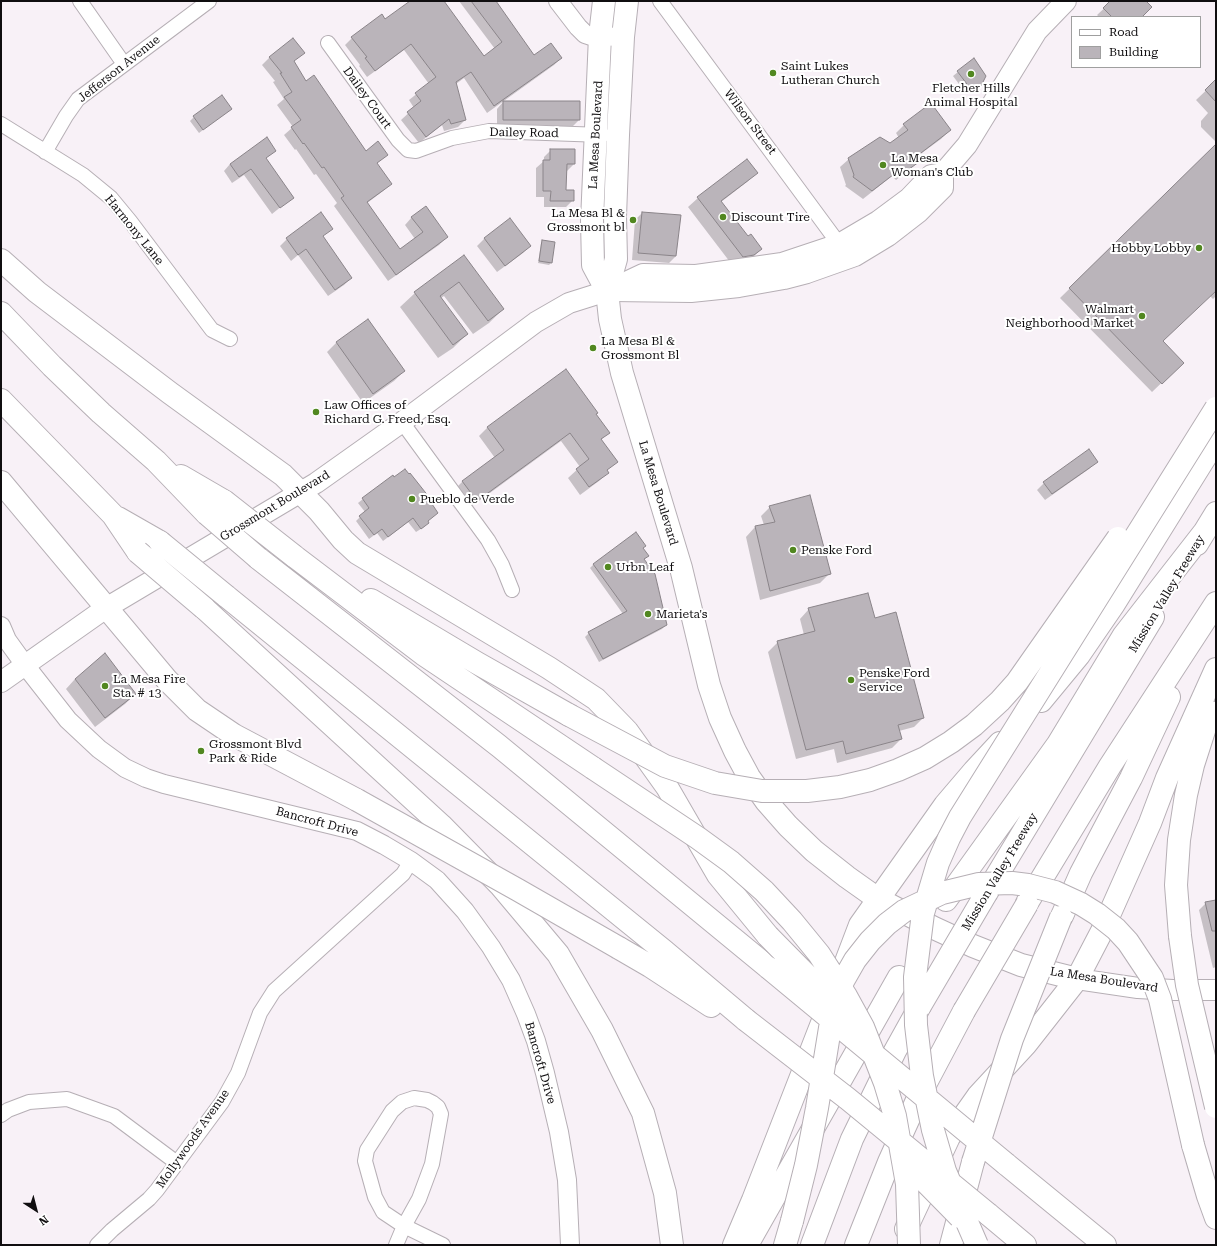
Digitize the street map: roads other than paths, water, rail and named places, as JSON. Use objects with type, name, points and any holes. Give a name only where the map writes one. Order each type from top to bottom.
[{"type":"main road","name":"La Mesa Boulevard","points":[[604,1],[600,36],[592,221],[593,265],[607,290]]},
{"type":"main road","name":"La Mesa Boulevard","points":[[627,1],[623,37],[618,135],[615,217],[616,259],[607,290],[610,319],[623,379],[681,568],[709,685],[720,718],[749,778],[766,801],[788,826],[814,851],[847,877],[878,899],[973,946],[1022,965],[1077,979],[1138,988],[1216,990]]},
{"type":"main road","name":"Grossmont Boulevard","points":[[1,682],[106,608],[200,551],[301,493],[402,422],[536,322],[569,303],[607,290],[643,274],[696,275],[782,263],[839,244],[878,221],[909,198],[931,175],[943,173],[967,145],[1037,31],[1066,1]]},
{"type":"main road","name":"Grossmont Boulevard","points":[[607,290],[691,292],[739,287],[784,279],[807,273],[855,256],[888,236],[919,212],[943,188],[943,173]]},
{"type":"main road","points":[[1,260],[37,292],[170,393],[283,475],[343,540],[357,553],[549,668],[596,699],[627,731],[654,768],[667,787],[718,874],[768,936],[846,1015],[895,1073]]},
{"type":"main road","points":[[1,313],[52,366],[102,413],[156,461],[216,508],[294,556],[394,613],[477,663],[569,715],[665,766],[715,783],[754,790],[807,791],[840,787],[870,780],[925,758],[974,725],[1000,701],[1017,682],[1110,550],[1176,451],[1216,398]]},
{"type":"main road","points":[[1,400],[113,515],[138,552],[204,608],[441,825],[500,885],[558,954],[602,1030],[643,1113],[665,1193],[672,1245]]},
{"type":"main road","points":[[977,1245],[945,1171],[933,1130],[922,1076],[916,1025],[915,978],[918,938],[924,906],[938,863],[960,817],[1216,408]]},
{"type":"main road","points":[[734,1245],[860,925],[946,804],[974,771],[1045,696],[1079,654],[1114,604],[1216,440]]},
{"type":"main road","points":[[1,482],[167,680],[197,710],[234,735],[357,800],[619,948],[650,966],[719,1011],[746,1020]]},
{"type":"main road","points":[[216,508],[258,558],[505,751],[1105,1245]]},
{"type":"main road","name":"Mission Valley Freeway","points":[[812,1245],[852,1139],[895,1050],[987,892],[1216,513]]},
{"type":"main road","points":[[113,515],[160,542],[663,950],[746,1020],[848,1099],[1025,1245]]},
{"type":"main road","points":[[747,1245],[917,944],[944,903],[1058,744],[1124,635],[1205,531]]},
{"type":"main road","points":[[294,556],[423,654],[698,838],[731,862],[764,891],[792,921],[819,954],[846,996],[863,1027],[885,1083],[895,1116],[907,1184],[909,1245]]},
{"type":"main road","points":[[856,1245],[889,1162],[918,1098],[964,1011],[1110,766],[1202,627],[1216,603]]},
{"type":"main road","points":[[951,1245],[972,1162],[1012,1039],[1061,917],[1081,873],[1131,778],[1202,627]]},
{"type":"main road","points":[[899,1245],[949,1137],[978,1096],[1026,1044],[1077,979],[1102,931],[1150,823],[1167,778],[1216,669]]},
{"type":"main road","points":[[1216,696],[1193,765],[1186,795],[1179,840],[1176,885],[1180,936],[1187,985],[1216,1107]]},
{"type":"main road","points":[[785,1245],[792,1221],[814,1122],[830,1028],[843,981],[855,960],[870,941],[904,911],[924,900],[942,893],[980,884],[1012,883],[1028,885],[1055,892],[1081,904],[1097,914],[1116,929],[1128,942],[1152,978],[1160,999],[1194,1145],[1208,1196],[1216,1218]]},
{"type":"main road","points":[[848,1099],[922,1180],[987,1245]]},
{"type":"street","points":[[80,1],[124,64]]},
{"type":"street","name":"Jefferson Avenue","points":[[45,152],[66,116],[78,99],[209,1]]},
{"type":"street","points":[[558,1],[585,34],[591,36],[623,37]]},
{"type":"street","name":"Wilson Street","points":[[660,1],[839,244]]},
{"type":"street","name":"Dailey Court","points":[[328,44],[398,140],[408,150]]},
{"type":"street","name":"Harmony Lane","points":[[1,124],[83,175],[111,198],[212,330],[230,339]]},
{"type":"street","name":"Dailey Road","points":[[408,150],[416,151],[452,138],[489,131],[618,135]]},
{"type":"street","points":[[402,422],[488,540],[502,565],[512,590]]},
{"type":"street","name":"Bancroft Drive","points":[[1,626],[7,640],[24,665],[68,720],[99,749],[132,771],[146,778],[164,784],[357,831],[412,861],[437,880],[465,911],[491,947],[511,980],[536,1041],[559,1132],[566,1180],[570,1245]]},
{"type":"street","name":"Mollywoods Avenue","points":[[97,1245],[112,1230],[149,1200],[225,1096],[246,1055],[260,1013],[274,991],[403,874],[412,861]]},
{"type":"street","points":[[396,1245],[404,1226],[419,1199],[432,1164],[441,1114],[438,1107],[433,1103],[420,1098],[408,1100],[397,1106],[367,1150],[365,1161],[375,1197],[384,1212],[404,1226],[443,1245]]},
{"type":"street","points":[[1,1115],[8,1110],[29,1102],[67,1099],[114,1116],[177,1163]]},
{"type":"place","name":"Saint Lukes Lutheran Church","points":[[773,73]]},
{"type":"place","name":"Fletcher Hills Animal Hospital","points":[[971,74]]},
{"type":"place","name":"La Mesa Woman's Club","points":[[883,165]]},
{"type":"place","name":"Discount Tire","points":[[723,217]]},
{"type":"place","name":"La Mesa Bl & Grossmont bl","points":[[633,220]]},
{"type":"place","name":"Hobby Lobby","points":[[1199,248]]},
{"type":"place","name":"Walmart Neighborhood Market","points":[[1142,316]]},
{"type":"place","name":"La Mesa Bl & Grossmont Bl","points":[[593,348]]},
{"type":"place","name":"Law Offices of Richard G. Freed, Esq.","points":[[316,412]]},
{"type":"place","name":"Pueblo de Verde","points":[[412,499]]},
{"type":"place","name":"Penske Ford","points":[[793,550]]},
{"type":"place","name":"Urbn Leaf","points":[[608,567]]},
{"type":"place","name":"Marieta's","points":[[648,614]]},
{"type":"place","name":"Penske Ford Service","points":[[851,680]]},
{"type":"place","name":"La Mesa Fire Sta. # 13","points":[[105,686]]},
{"type":"place","name":"Grossmont Blvd Park & Ride","points":[[201,751]]}]
